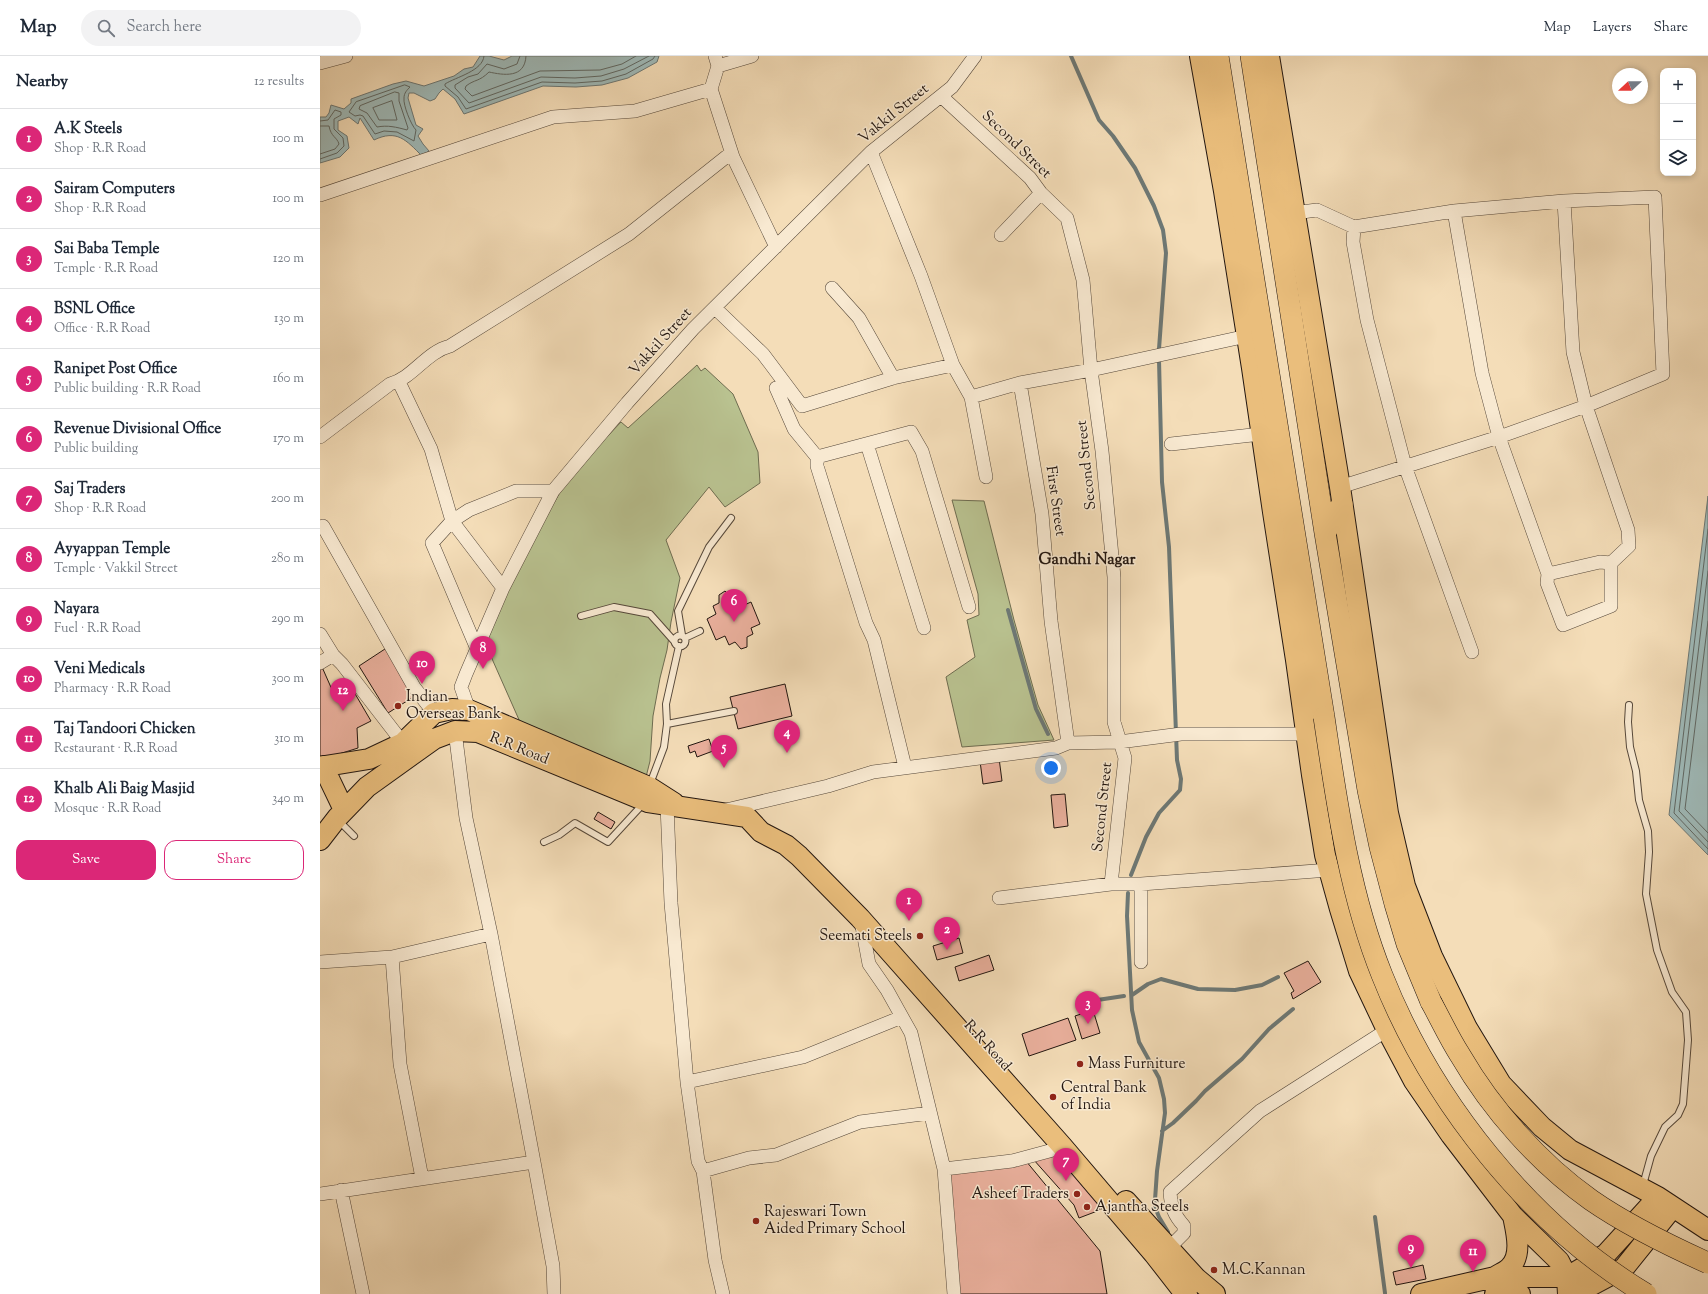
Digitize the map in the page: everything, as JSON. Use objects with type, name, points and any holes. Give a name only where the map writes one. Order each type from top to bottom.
[{"type":"highway","points":[[1218,56],[1338,808],[1353,884],[1382,975],[1418,1051],[1444,1093],[1477,1140],[1525,1198],[1560,1231],[1646,1294]]},
{"type":"highway","points":[[1251,56],[1325,533],[1368,790],[1380,847],[1407,944],[1431,1002],[1460,1056],[1496,1109],[1538,1156],[1591,1200],[1640,1230],[1708,1263]]},
{"type":"highway","points":[[1325,533],[1341,496]]},
{"type":"main road","points":[[1200,56],[1247,336],[1325,855],[1359,971],[1387,1030],[1414,1081],[1450,1135],[1513,1216],[1559,1261],[1570,1288]]},
{"type":"main road","points":[[1269,56],[1341,496],[1388,813],[1405,886],[1432,956],[1467,1028],[1501,1084],[1542,1127],[1570,1150],[1658,1198],[1708,1230]]},
{"type":"main road","name":"R.R Road","points":[[434,713],[452,709],[469,710],[673,806],[768,819],[807,848],[864,908],[1064,1133],[1196,1278],[1215,1294]]},
{"type":"main road","points":[[340,815],[321,767],[369,759],[403,743],[434,713]]},
{"type":"main road","name":"R.R Road","points":[[320,840],[340,815],[367,787],[434,739],[455,731],[478,732],[647,794]]},
{"type":"main road","name":"R.R Road","points":[[747,817],[762,832],[786,845],[799,856],[860,918],[1062,1146],[1187,1294]]},
{"type":"main road","points":[[1421,1294],[1501,1289],[1570,1288],[1606,1254],[1658,1198]]},
{"type":"main road","points":[[1501,1289],[1517,1253],[1518,1239],[1513,1216]]},
{"type":"main road","points":[[1501,1289],[1520,1294]]},
{"type":"street","points":[[320,63],[346,56]]},
{"type":"street","points":[[752,56],[716,61],[711,89],[731,153],[776,247]]},
{"type":"street","name":"Vakkil Street","points":[[469,710],[461,687],[503,588],[553,491],[632,397],[693,329],[871,152],[952,87],[975,56]]},
{"type":"street","points":[[320,195],[553,117],[635,110],[711,89]]},
{"type":"street","name":"Second Street","points":[[941,96],[1030,178],[1042,193],[1067,218],[1083,280],[1091,370],[1102,451],[1114,577],[1114,722],[1125,758],[1111,884]]},
{"type":"street","points":[[871,152],[921,276],[953,365],[971,397],[986,476]]},
{"type":"street","points":[[320,437],[390,384],[399,382],[440,348],[450,346],[629,234],[731,153]]},
{"type":"street","points":[[1001,235],[1042,193]]},
{"type":"street","points":[[1294,213],[1317,210],[1354,227],[1454,211],[1564,201],[1655,197],[1664,374],[1586,406],[1499,437],[1405,466],[1341,496]]},
{"type":"street","points":[[1454,211],[1482,373],[1499,437],[1548,574],[1547,583],[1563,625],[1612,606],[1611,563],[1629,546],[1628,530],[1586,406],[1573,352],[1564,201]]},
{"type":"street","points":[[1354,227],[1353,242],[1367,320],[1405,466],[1472,652]]},
{"type":"street","points":[[832,288],[858,318],[893,378]]},
{"type":"street","points":[[715,308],[763,354],[802,406],[893,378],[953,365]]},
{"type":"street","points":[[971,397],[1020,383],[1091,370],[1247,336]]},
{"type":"street","points":[[399,382],[431,449],[452,520],[503,588]]},
{"type":"street","name":"First Street","points":[[1020,383],[1042,514],[1051,621],[1068,743]]},
{"type":"street","points":[[776,388],[794,428],[817,457],[817,466],[824,489],[866,622],[874,640],[905,767]]},
{"type":"street","points":[[817,457],[911,432],[922,451],[969,607]]},
{"type":"street","points":[[1171,444],[1262,434]]},
{"type":"street","points":[[867,444],[924,628]]},
{"type":"street","points":[[477,649],[432,543],[452,520],[469,510],[516,491],[553,491]]},
{"type":"street","points":[[323,526],[414,687],[434,713]]},
{"type":"street","points":[[1548,574],[1600,562],[1611,563]]},
{"type":"street","points":[[320,634],[333,655],[342,664],[403,743]]},
{"type":"street","points":[[320,663],[333,655]]},
{"type":"street","points":[[455,731],[466,818],[491,934],[534,1162],[553,1266],[554,1294]]},
{"type":"street","points":[[716,813],[828,786],[873,772],[1056,748],[1068,743],[1120,742],[1172,735],[1306,734]]},
{"type":"street","points":[[673,806],[671,903],[687,1082],[698,1161],[704,1171],[715,1260],[723,1294]]},
{"type":"street","points":[[999,898],[1111,884],[1141,884],[1329,870]]},
{"type":"street","points":[[1141,884],[1141,962]]},
{"type":"street","points":[[860,918],[869,964],[887,990],[911,1033],[944,1169],[954,1294]]},
{"type":"street","points":[[320,962],[392,957],[491,934]]},
{"type":"street","points":[[392,957],[400,1064],[422,1178]]},
{"type":"street","points":[[687,1082],[802,1057],[902,1017]]},
{"type":"street","points":[[1169,1248],[1184,1232],[1184,1226],[1176,1217],[1171,1207],[1170,1192],[1260,1110],[1387,1030]]},
{"type":"street","points":[[704,1171],[749,1158],[776,1154],[860,1122],[930,1113]]},
{"type":"street","points":[[944,1169],[1012,1160],[1053,1150]]},
{"type":"street","points":[[320,1194],[534,1162]]},
{"type":"street","points":[[341,1190],[363,1294]]},
{"type":"lane","points":[[677,644],[685,643],[678,611],[708,547],[731,518]]},
{"type":"lane","points":[[581,616],[614,607],[650,614],[677,644]]},
{"type":"lane","points":[[544,842],[559,835],[575,823],[608,842],[647,794],[664,747],[667,724],[666,704],[677,644],[676,636],[683,637],[700,631]]},
{"type":"lane","points":[[1629,705],[1628,722],[1630,747],[1636,771],[1639,800],[1648,831],[1649,852],[1646,894],[1656,950],[1672,992],[1686,1012],[1688,1040],[1683,1104],[1678,1115],[1666,1127],[1651,1156],[1658,1198]]},
{"type":"lane","points":[[667,724],[734,711]]},
{"type":"lane","points":[[340,815],[354,836]]},
{"type":"green space","points":[[697,365],[701,371],[705,368],[733,394],[758,452],[760,483],[725,507],[709,487],[666,540],[680,578],[653,716],[650,761],[646,777],[520,722],[489,652],[479,646],[517,566],[569,477],[621,422],[628,428]]},
{"type":"green space","points":[[952,500],[984,501],[1014,620],[1038,705],[1054,740],[962,747],[946,677],[975,657],[967,620],[979,615],[978,594]]},
{"type":"water","points":[[480,56],[489,56],[504,60],[512,56],[659,56],[657,62],[628,78],[602,85],[576,87],[543,86],[464,114],[455,99],[443,89],[435,99],[430,101],[414,93],[409,93],[408,98],[416,125],[423,129],[418,136],[429,151],[422,156],[406,141],[395,136],[382,137],[374,140],[360,118],[358,124],[349,117],[338,121],[338,130],[347,136],[349,148],[340,157],[320,163],[320,117],[326,117],[329,113],[331,105],[344,109],[351,103],[351,99],[406,81],[424,86],[454,76],[464,69],[473,67]]},
{"type":"water","points":[[1708,496],[1708,855],[1669,815]]},
{"type":"building","points":[[725,591],[732,598],[738,596],[742,606],[751,602],[760,624],[751,628],[753,634],[747,637],[747,647],[741,649],[735,642],[729,645],[725,636],[716,640],[707,619],[716,614],[713,606],[719,603],[719,595]]},
{"type":"building","points":[[388,647],[418,694],[388,713],[359,666]]},
{"type":"building","points":[[322,667],[337,701],[354,692],[371,721],[357,728],[358,748],[320,760],[320,668]]},
{"type":"building","points":[[785,684],[792,716],[738,729],[730,697]]},
{"type":"building","points":[[709,739],[713,751],[697,757],[695,751],[690,753],[688,746]]},
{"type":"building","points":[[999,758],[1002,781],[983,784],[980,761]]},
{"type":"building","points":[[1065,794],[1068,826],[1054,828],[1051,795]]},
{"type":"building","points":[[598,812],[615,822],[611,829],[594,819]]},
{"type":"building","points":[[959,938],[963,953],[937,960],[933,946]]},
{"type":"building","points":[[989,955],[994,970],[959,981],[955,967]]},
{"type":"building","points":[[1308,961],[1321,982],[1293,999],[1291,993],[1294,991],[1284,973]]},
{"type":"building","points":[[1093,1010],[1100,1033],[1082,1039],[1075,1016]]},
{"type":"building","points":[[1068,1018],[1076,1040],[1029,1056],[1022,1034]]},
{"type":"building","points":[[1056,1155],[1096,1198],[1100,1210],[1079,1218],[1074,1205],[1033,1159]]},
{"type":"building","points":[[1026,1161],[1100,1251],[1107,1294],[959,1294],[947,1172]]},
{"type":"building","points":[[1423,1265],[1426,1279],[1396,1285],[1393,1272]]},
{"type":"waterway","points":[[1071,56],[1099,120],[1113,136],[1135,168],[1154,206],[1163,230],[1166,253],[1159,349]]},
{"type":"waterway","points":[[1131,875],[1146,837],[1159,813],[1180,790],[1181,779],[1177,760],[1169,547],[1162,482],[1159,360]]},
{"type":"waterway","points":[[1008,610],[1036,709],[1048,734]]},
{"type":"waterway","points":[[1128,893],[1127,916],[1132,1010],[1139,1042],[1159,1078],[1164,1099],[1165,1113],[1157,1171],[1155,1207],[1168,1232]]},
{"type":"waterway","points":[[1132,995],[1148,984],[1161,979],[1198,989],[1235,990],[1262,985],[1278,977]]},
{"type":"waterway","points":[[1084,1002],[1124,996]]},
{"type":"waterway","points":[[1162,1131],[1173,1123],[1205,1091],[1242,1059],[1269,1029],[1293,1009]]},
{"type":"waterway","points":[[1375,1217],[1385,1293]]},
{"type":"place","name":"Revenue Divisional Office","points":[[734,622]]},
{"type":"place","name":"Ayyappan Temple","points":[[483,669]]},
{"type":"place","name":"Veni Medicals","points":[[422,684]]},
{"type":"place","name":"Indian Overseas Bank","points":[[398,706]]},
{"type":"place","name":"Khalb Ali Baig Masjid","points":[[343,711]]},
{"type":"place","name":"BSNL Office","points":[[787,753]]},
{"type":"place","name":"Ranipet Post Office","points":[[724,768]]},
{"type":"place","name":"A.K Steels","points":[[909,921]]},
{"type":"place","name":"Seemati Steels","points":[[920,936]]},
{"type":"place","name":"Sairam Computers","points":[[947,950]]},
{"type":"place","name":"Sai Baba Temple","points":[[1088,1024]]},
{"type":"place","name":"Mass Furniture","points":[[1080,1064]]},
{"type":"place","name":"Central Bank of India","points":[[1053,1097]]},
{"type":"place","name":"Saj Traders","points":[[1066,1181]]},
{"type":"place","name":"Asheef Traders","points":[[1077,1194]]},
{"type":"place","name":"Ajantha Steels","points":[[1087,1207]]},
{"type":"place","name":"Rajeswari Town Aided Primary School","points":[[756,1221]]},
{"type":"place","name":"Nayara","points":[[1411,1268]]},
{"type":"place","name":"M.C.Kannan","points":[[1214,1270]]},
{"type":"place","name":"Taj Tandoori Chicken","points":[[1473,1272]]},
{"type":"district","name":"Gandhi Nagar","points":[[1087,560]]}]
